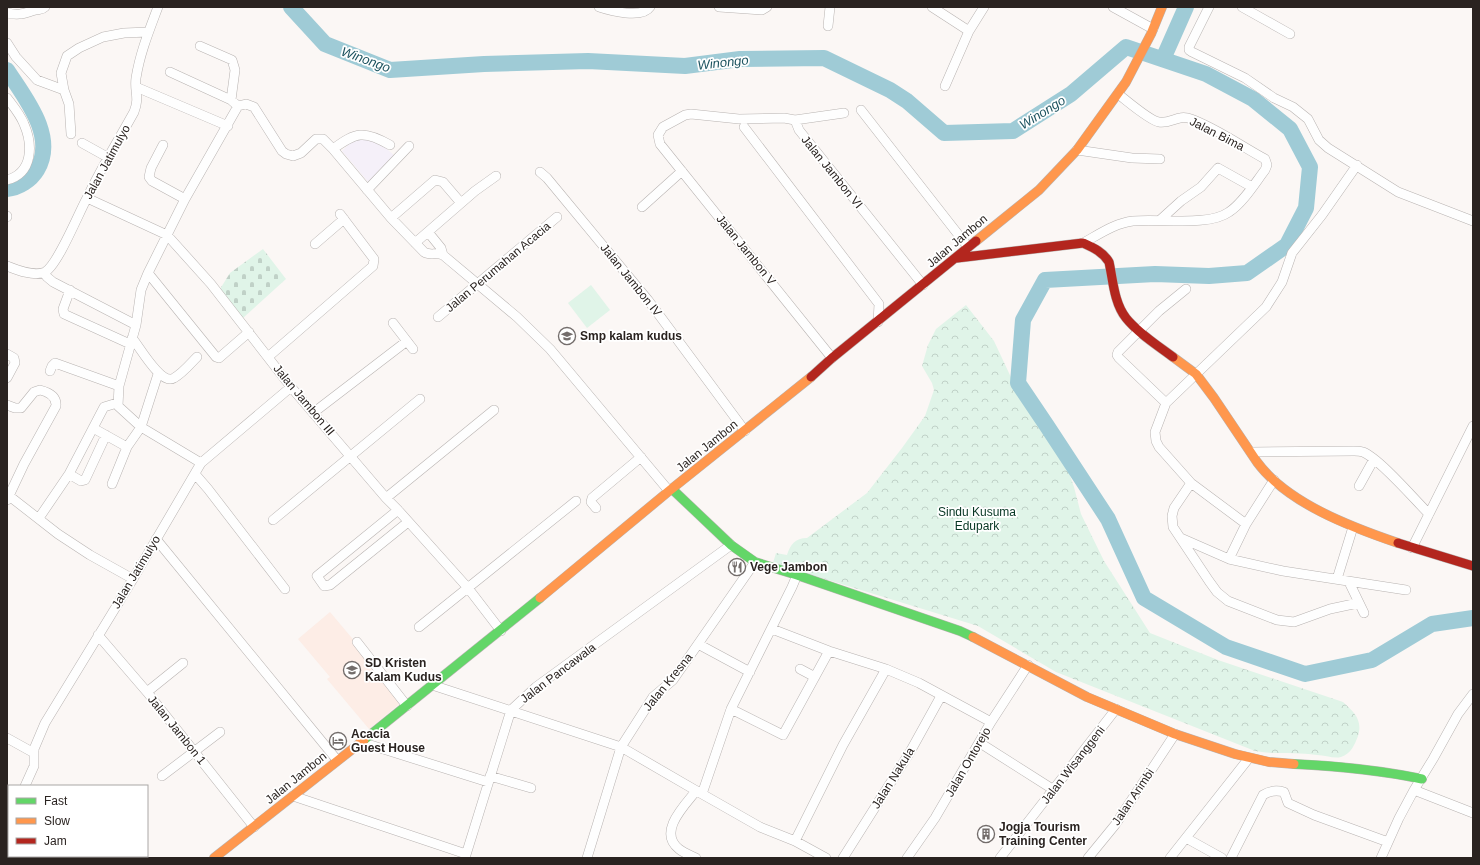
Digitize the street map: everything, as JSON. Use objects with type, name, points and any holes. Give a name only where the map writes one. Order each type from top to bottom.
[{"type":"street","points":[[7,13],[17,15],[24,11],[42,9],[45,7]]},
{"type":"street","name":"Jalan Jatimulyo","points":[[44,273],[51,266],[64,246],[87,198],[134,112],[137,101],[136,87],[139,63],[148,32],[158,7]]},
{"type":"street","points":[[599,7],[639,14],[647,11],[650,7]]},
{"type":"street","points":[[719,7],[762,10],[767,7]]},
{"type":"street","points":[[828,26],[830,7]]},
{"type":"street","points":[[932,7],[969,31]]},
{"type":"street","points":[[945,86],[969,31],[984,7]]},
{"type":"street","points":[[1113,7],[1152,32]]},
{"type":"street","name":"Jalan Jambon","points":[[218,857],[337,760],[501,631],[671,490],[821,369],[832,358],[1039,190],[1077,150],[1118,94],[1126,82],[1152,32],[1162,7]]},
{"type":"street","points":[[1209,7],[1189,47],[1189,50],[1245,78],[1274,98],[1293,107],[1308,119],[1320,140],[1328,148],[1398,192],[1473,221]]},
{"type":"street","points":[[1242,7],[1290,34]]},
{"type":"street","points":[[71,134],[69,104],[64,90],[61,73],[67,56],[79,48],[103,37],[124,33],[148,32]]},
{"type":"street","points":[[7,43],[16,57],[37,80],[64,90]]},
{"type":"street","points":[[200,46],[232,60],[235,70],[234,103],[228,126],[185,199],[141,290],[136,325],[119,386],[117,403],[119,408],[141,427],[201,463]]},
{"type":"street","points":[[170,72],[234,103],[246,104],[254,107],[282,151],[286,154],[293,156],[301,153],[316,139],[323,139],[391,218],[415,243],[427,254],[438,253],[443,255],[517,317],[550,349],[641,457],[671,490],[731,545],[755,562],[797,574],[960,631],[1028,664],[1087,697],[1175,734],[1249,758],[1276,764],[1326,765],[1376,770],[1422,779]]},
{"type":"street","points":[[136,87],[228,126]]},
{"type":"street","name":"Jalan Bima","points":[[1118,94],[1154,121],[1164,122],[1178,117],[1190,118],[1265,159],[1267,162],[1266,167],[1252,187]]},
{"type":"street","points":[[7,180],[13,179],[23,171],[28,163],[30,153],[30,144],[24,124],[8,103]]},
{"type":"street","points":[[861,110],[968,247]]},
{"type":"street","points":[[795,120],[844,113]]},
{"type":"street","name":"Jalan Jambon V","points":[[795,120],[784,118],[739,119],[691,114],[685,115],[663,127],[658,135],[660,144],[826,348],[832,358]]},
{"type":"street","name":"Jalan Jambon VI","points":[[795,120],[799,130],[923,285]]},
{"type":"street","points":[[744,127],[879,304],[878,322]]},
{"type":"street","points":[[333,149],[347,138],[359,134],[366,135],[390,145]]},
{"type":"street","points":[[82,143],[108,158]]},
{"type":"street","points":[[164,145],[151,168],[149,177],[152,181],[185,199]]},
{"type":"street","points":[[367,190],[409,146]]},
{"type":"street","points":[[1077,150],[1132,158],[1160,159]]},
{"type":"street","points":[[1246,524],[1191,484],[1159,447],[1155,436],[1156,428],[1166,403],[1266,307],[1282,282],[1292,253],[1322,215],[1357,165]]},
{"type":"street","points":[[957,258],[1082,243],[1122,223],[1133,221],[1197,220],[1225,215],[1236,207],[1252,187],[1218,168],[1201,187],[1181,201],[1160,220]]},
{"type":"street","points":[[642,207],[682,171]]},
{"type":"street","name":"Jalan Jambon IV","points":[[540,172],[547,178],[648,300],[744,431]]},
{"type":"street","points":[[415,243],[474,190],[496,176]]},
{"type":"street","points":[[391,218],[435,180],[443,182],[461,203]]},
{"type":"street","name":"Jalan Jambon III","points":[[87,198],[167,235],[211,284],[291,387],[386,498],[468,588],[501,631]]},
{"type":"street","points":[[268,357],[373,266],[374,259],[342,217],[315,244]]},
{"type":"street","name":"Jalan Perumahan Acacia","points":[[438,317],[558,217]]},
{"type":"street","points":[[428,232],[441,248],[443,255]]},
{"type":"street","points":[[1082,243],[1096,249],[1106,257],[1109,262],[1121,311],[1125,318],[1139,331],[1196,374],[1251,452],[1258,465],[1274,480],[1297,498],[1353,527],[1412,548],[1473,566]]},
{"type":"street","points":[[7,266],[32,273],[44,273],[50,280],[136,325]]},
{"type":"street","points":[[148,273],[216,357],[219,358],[249,332]]},
{"type":"street","points":[[1166,403],[1117,355],[1120,350],[1159,311],[1186,289]]},
{"type":"street","points":[[70,290],[63,308],[64,314],[131,341],[158,374],[167,379],[175,378],[197,357]]},
{"type":"street","points":[[394,323],[413,349]]},
{"type":"street","points":[[313,413],[407,341]]},
{"type":"street","points":[[7,354],[15,360],[15,363],[7,378]]},
{"type":"street","points":[[50,371],[55,363],[119,386]]},
{"type":"street","points":[[112,484],[128,447],[141,427],[158,374]]},
{"type":"street","name":"Jalan Jatimulyo","points":[[25,785],[34,766],[35,745],[45,723],[133,579],[201,463],[291,387]]},
{"type":"street","points":[[7,405],[15,408],[21,408],[30,399],[34,392],[40,390],[54,397],[57,402],[8,498],[39,518],[58,534],[90,555],[133,579]]},
{"type":"street","points":[[273,520],[350,455],[420,399]]},
{"type":"street","points":[[39,518],[69,474],[104,407],[117,403]]},
{"type":"street","points":[[386,498],[494,410]]},
{"type":"street","points":[[1412,548],[1473,426]]},
{"type":"street","points":[[93,428],[128,447]]},
{"type":"street","points":[[69,474],[81,481],[85,480],[106,435]]},
{"type":"street","points":[[1251,452],[1363,452],[1374,459],[1429,514]]},
{"type":"street","points":[[596,508],[591,502],[592,498],[641,457]]},
{"type":"street","points":[[1359,486],[1374,459]]},
{"type":"street","points":[[195,474],[285,589]]},
{"type":"street","points":[[1229,559],[1246,524],[1274,480]]},
{"type":"street","points":[[1191,484],[1177,504],[1172,516],[1173,527],[1217,592],[1228,601],[1263,616],[1277,620],[1294,622],[1330,609],[1358,603]]},
{"type":"street","points":[[419,627],[576,501]]},
{"type":"street","points":[[398,510],[317,576],[324,586],[330,585],[408,522]]},
{"type":"street","points":[[1337,579],[1353,527]]},
{"type":"street","points":[[1181,538],[1229,559],[1283,571],[1406,590]]},
{"type":"street","points":[[156,539],[337,760]]},
{"type":"street","name":"Jalan Pancawala","points":[[465,856],[511,710],[521,699],[536,687],[731,545]]},
{"type":"street","name":"Jalan Kresna","points":[[587,858],[622,747],[653,697],[673,680],[755,562]]},
{"type":"street","points":[[696,858],[679,850],[674,844],[671,828],[674,819],[699,792],[731,709],[772,629],[797,574]]},
{"type":"street","points":[[1349,582],[1364,613]]},
{"type":"street","points":[[772,629],[830,651],[886,669],[919,683],[992,722]]},
{"type":"street","name":"Jalan Jambon 1","points":[[98,635],[147,692],[254,827]]},
{"type":"street","points":[[357,642],[407,706]]},
{"type":"street","points":[[698,644],[750,672]]},
{"type":"street","points":[[731,709],[783,734],[830,651]]},
{"type":"street","points":[[147,692],[184,663]]},
{"type":"street","name":"Jalan Ontorejo","points":[[910,857],[1028,664]]},
{"type":"street","points":[[800,669],[815,677]]},
{"type":"street","points":[[795,841],[843,745],[886,669]]},
{"type":"street","points":[[432,685],[622,747],[760,827],[795,841],[826,858]]},
{"type":"street","points":[[1381,858],[1399,818],[1414,790],[1422,779],[1458,714],[1473,694]]},
{"type":"street","name":"Jalan Nakula","points":[[843,858],[910,752],[941,696]]},
{"type":"street","name":"Jalan Wisanggeni","points":[[1000,858],[1116,709]]},
{"type":"street","points":[[162,776],[220,732]]},
{"type":"street","name":"Jalan Arimbi","points":[[1088,858],[1115,824],[1175,734]]},
{"type":"street","points":[[7,738],[34,753]]},
{"type":"street","points":[[361,742],[489,779],[531,788]]},
{"type":"street","points":[[980,743],[1054,790]]},
{"type":"street","points":[[1170,858],[1249,758]]},
{"type":"street","points":[[1414,790],[1473,813]]},
{"type":"street","points":[[1230,858],[1263,795],[1274,791],[1284,792],[1288,803],[1314,815],[1388,842]]},
{"type":"street","points":[[293,796],[465,856]]},
{"type":"street","points":[[1186,838],[1222,858]]},
{"type":"shaded area","points":[[357,136],[380,143],[396,157],[369,183],[342,151]]},
{"type":"shaded area","name":"SD Kristen Kalam Kudus","points":[[330,612],[404,700],[369,729],[327,679],[330,677],[298,639]]},
{"type":"green space","points":[[263,249],[286,279],[243,318],[220,289],[230,273]]},
{"type":"green space","points":[[591,285],[610,310],[587,328],[568,303]]},
{"type":"green space","name":"Sindu Kusuma Edupark","points":[[966,305],[994,341],[1016,388],[1068,470],[1081,514],[1104,561],[1150,633],[1218,660],[1343,702],[1354,713],[1359,725],[1357,739],[1347,754],[1335,758],[1309,754],[1255,751],[1056,672],[978,626],[773,563],[776,553],[787,555],[791,545],[796,541],[807,538],[867,493],[902,448],[925,416],[934,390],[932,383],[922,366],[928,345],[936,329]]},
{"type":"waterway","points":[[291,7],[325,44],[390,70],[484,64],[588,61],[685,66],[740,59],[824,58],[890,90],[907,101],[944,133],[1013,131],[1071,94],[1126,47],[1206,74],[1253,99],[1290,129],[1310,167],[1306,208],[1287,245],[1247,273],[1209,276],[1155,274],[1045,280],[1023,320],[1018,383],[1108,519],[1144,598],[1226,647],[1305,674],[1372,660],[1432,624],[1473,618]]},
{"type":"waterway","points":[[1163,59],[1186,7]]},
{"type":"waterway","name":"Winongo","points":[[7,70],[30,105],[41,131],[43,144],[42,157],[34,174],[20,185],[7,189]]},
{"type":"traffic: fast","points":[[672,489],[731,545],[755,562],[960,631],[973,637]]},
{"type":"traffic: fast","points":[[364,740],[540,598]]},
{"type":"traffic: fast","points":[[1294,764],[1359,769],[1422,779]]},
{"type":"traffic: slow","points":[[976,241],[1039,190],[1077,150],[1126,82],[1151,34],[1162,7]]},
{"type":"traffic: slow","points":[[1173,357],[1196,374],[1257,462],[1270,477],[1285,490],[1321,512],[1360,529],[1398,543]]},
{"type":"traffic: slow","points":[[540,598],[669,491],[811,377]]},
{"type":"traffic: slow","points":[[973,637],[1087,697],[1175,734],[1235,754],[1269,762],[1294,764]]},
{"type":"traffic: slow","points":[[214,858],[364,740]]},
{"type":"traffic: jam","points":[[811,377],[832,358],[976,241]]},
{"type":"traffic: jam","points":[[957,258],[1083,243],[1101,253],[1109,262],[1116,298],[1126,318],[1142,334],[1173,357]]},
{"type":"traffic: jam","points":[[1398,543],[1473,566]]},
{"type":"place","name":"Smp kalam kudus","points":[[567,336]]},
{"type":"place","name":"Vege Jambon","points":[[737,567]]},
{"type":"place","name":"SD Kristen Kalam Kudus","points":[[352,670]]},
{"type":"place","name":"Acacia Guest House","points":[[338,741]]},
{"type":"place","name":"Jogja Tourism Training Center","points":[[986,834]]}]
